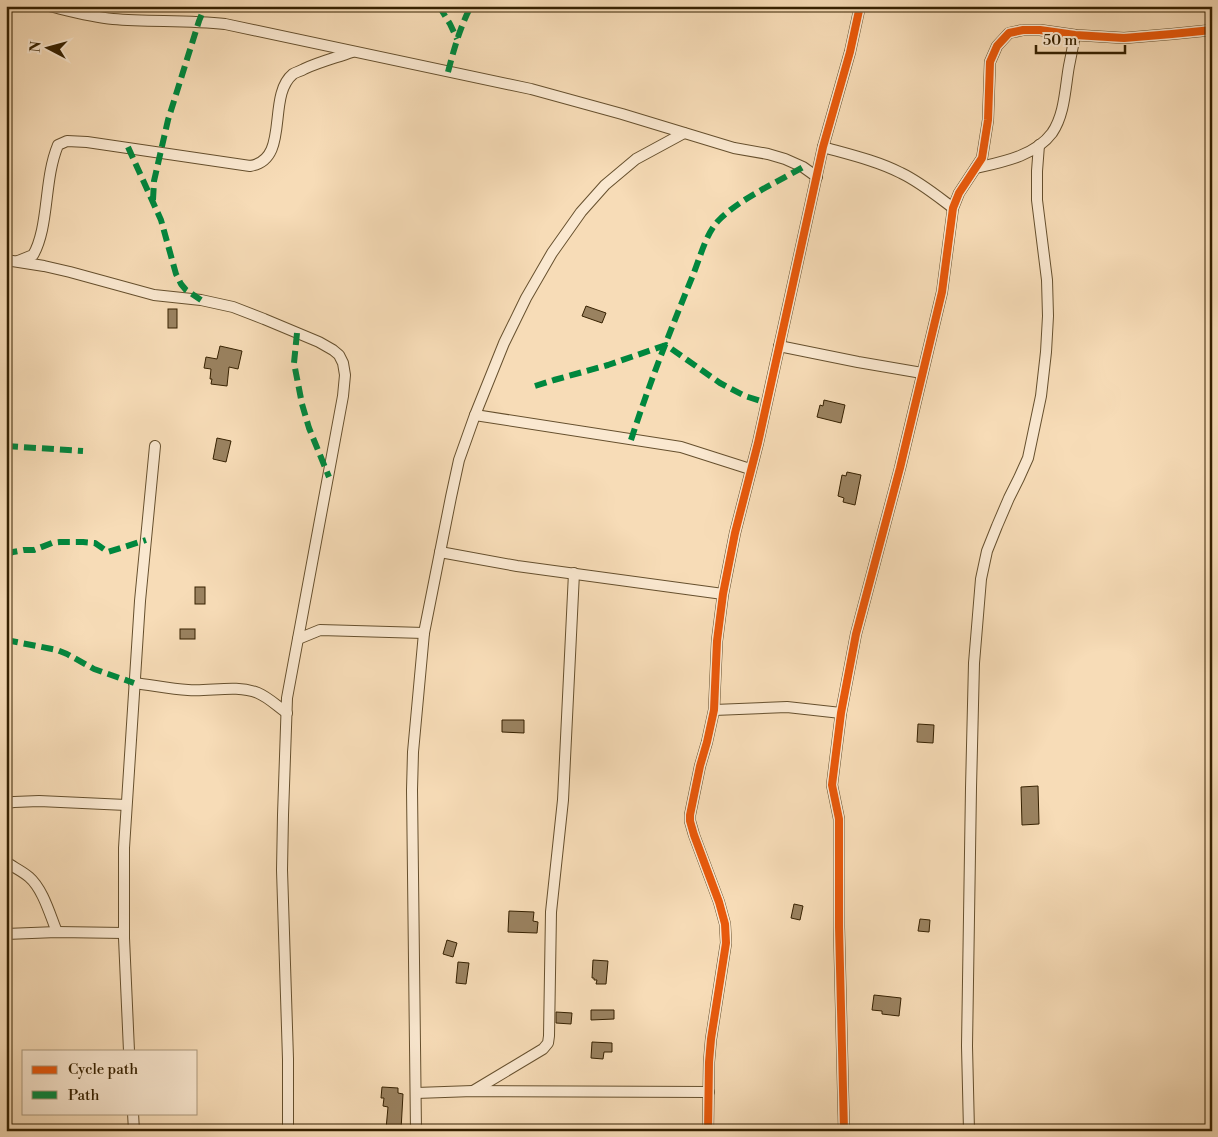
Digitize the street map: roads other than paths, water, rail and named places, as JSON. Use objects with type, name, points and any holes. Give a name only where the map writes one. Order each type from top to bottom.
[{"type":"street","points":[[49,6],[111,18],[225,24],[531,89],[734,148],[785,159],[803,167],[817,177]]},
{"type":"street","points":[[708,1131],[709,1062],[726,943],[725,924],[720,902],[694,835],[690,815],[714,710],[717,641],[723,594],[735,534],[758,443],[823,147],[850,52],[860,6]]},
{"type":"street","points":[[844,1131],[839,927],[839,819],[832,785],[841,713],[856,634],[900,468],[944,285],[953,208],[959,194],[982,158],[986,139],[990,62],[997,46],[1009,34],[1023,30],[1124,38],[1212,30]]},
{"type":"street","points":[[976,168],[1014,158],[1039,145],[1052,133],[1060,115],[1075,35]]},
{"type":"street","points":[[12,260],[33,255],[37,248],[44,220],[53,157],[58,146],[67,141],[87,142],[250,166],[259,164],[269,156],[275,136],[282,93],[293,74],[315,64],[354,52]]},
{"type":"street","points":[[416,1131],[413,752],[424,633],[459,460],[504,344],[526,298],[552,253],[581,212],[606,185],[636,160],[684,133]]},
{"type":"street","points":[[968,1131],[967,1046],[974,663],[981,579],[987,551],[996,526],[1028,458],[1041,396],[1048,316],[1047,280],[1037,200],[1039,145]]},
{"type":"street","points":[[823,147],[865,159],[901,173],[953,208]]},
{"type":"street","points":[[12,260],[70,272],[154,295],[201,300],[233,307],[319,342],[333,350],[343,363],[345,375],[343,396],[288,688],[282,815],[288,1131]]},
{"type":"street","points":[[779,346],[850,361],[922,373]]},
{"type":"street","points":[[475,416],[682,447],[750,470]]},
{"type":"street","points":[[129,1050],[124,933],[124,848],[140,600],[155,446]]},
{"type":"street","points":[[440,552],[517,566],[723,594]]},
{"type":"street","points":[[473,1091],[542,1049],[548,1043],[551,912],[563,800],[574,573]]},
{"type":"street","points":[[298,639],[320,630],[424,633]]},
{"type":"street","points":[[134,683],[189,690],[247,690],[267,698],[287,712]]},
{"type":"street","points":[[714,710],[787,707],[841,713]]},
{"type":"street","points":[[6,803],[39,801],[126,805]]},
{"type":"street","points":[[6,862],[27,875],[34,882],[57,932]]},
{"type":"street","points":[[6,934],[57,932],[124,933]]},
{"type":"street","points":[[416,1093],[473,1091],[709,1092]]},
{"type":"street","points":[[133,1114],[134,1131]]}]
